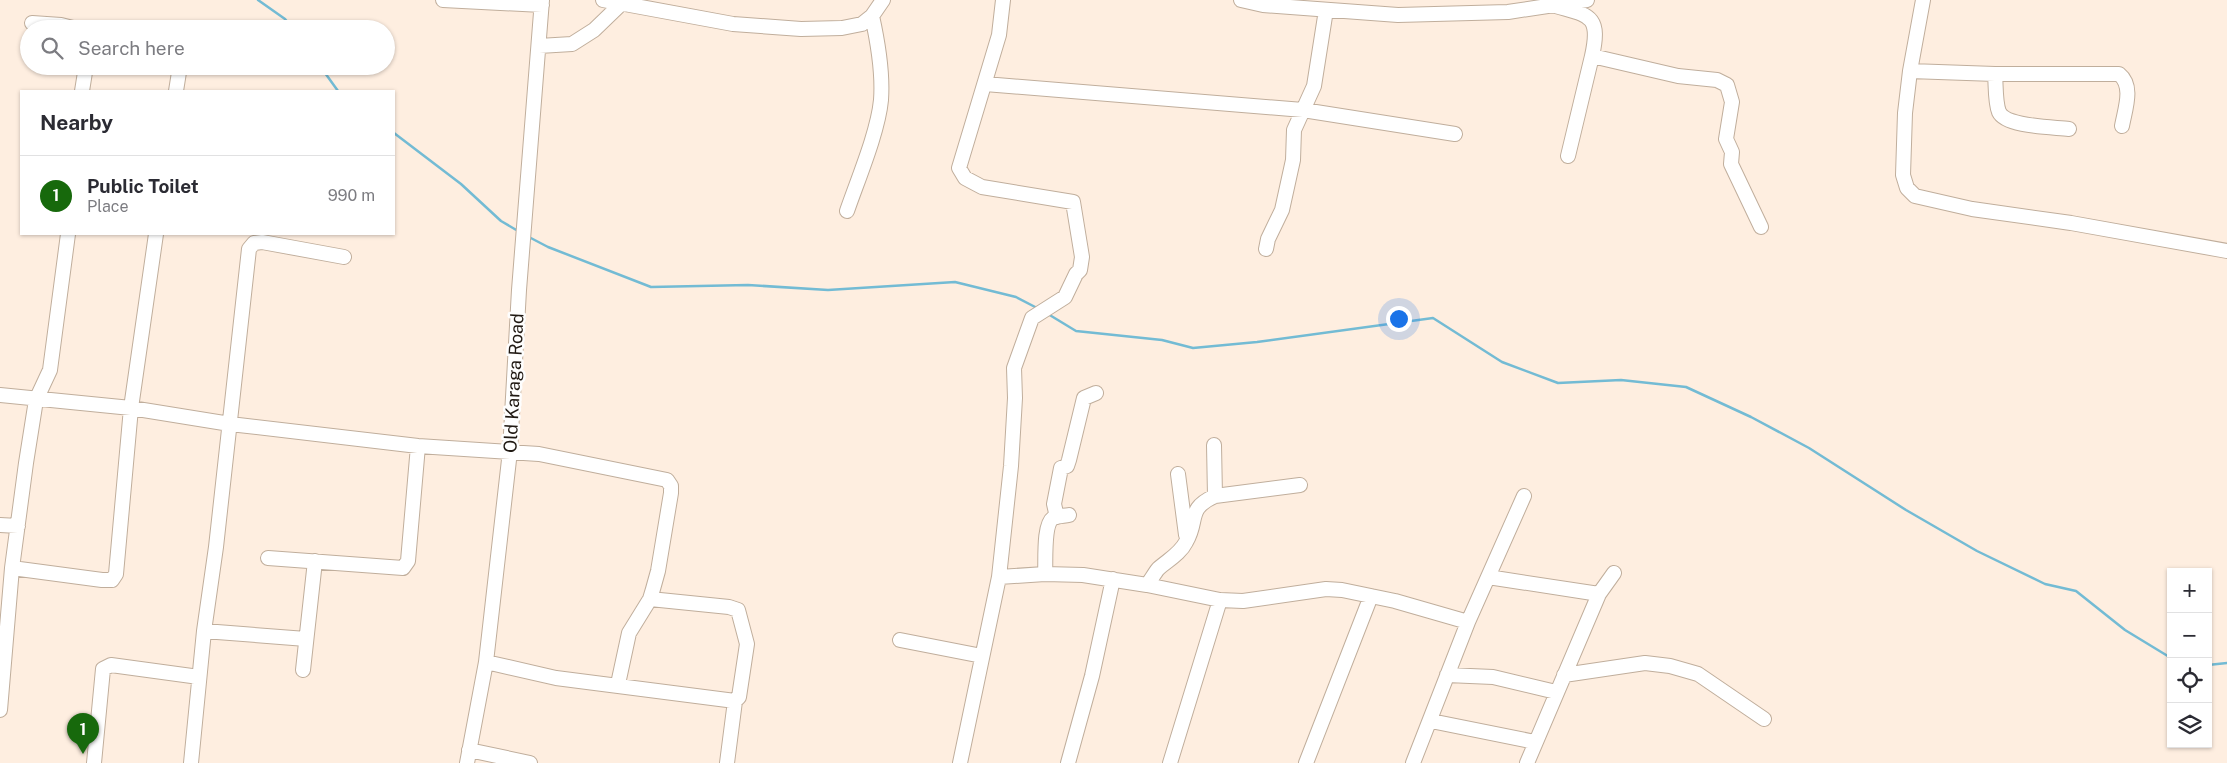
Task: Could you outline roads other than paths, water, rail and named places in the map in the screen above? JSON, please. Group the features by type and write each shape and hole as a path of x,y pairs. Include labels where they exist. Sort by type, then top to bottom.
{"street":[{"path":"443,0 542,3"},
{"path":"603,0 733,24 801,29 842,28 862,24 872,16 883,0"},
{"path":"960,763 999,577 1011,466 1015,398 1014,368 1032,318 1065,296 1080,270 1082,257 1073,202 982,187 965,178 958,168 964,144 986,84 999,35 1004,0"},
{"path":"1241,0 1326,10 1398,15 1587,0"},
{"path":"1923,0 1910,71 1905,113 1903,176 1908,188 1915,196 1972,209 2227,248"},
{"name":"Old Karaga Road","path":"468,757 486,662 510,451 519,298 542,3"},
{"path":"539,46 572,44 594,30 622,3"},
{"path":"1549,4 1587,16 1593,21 1596,34 1568,156"},
{"path":"1266,249 1268,239 1282,210 1293,160 1294,130 1314,86 1326,10"},
{"path":"847,211 881,101 878,41 872,16"},
{"path":"1592,56 1678,76 1717,80 1727,85 1732,102 1726,139 1732,152 1731,164 1761,227"},
{"path":"1910,71 1995,74 2119,74 2126,80 2128,86 2122,126"},
{"path":"1995,74 1999,111 2004,119 2017,123 2069,129"},
{"path":"82,90 85,75"},
{"path":"176,90 179,75"},
{"path":"986,84 1303,110 1454,134"},
{"path":"0,710 12,568 36,400 50,370 68,235"},
{"path":"12,568 112,580 116,574 131,408 156,235"},
{"path":"191,763 204,630 230,424 249,249 254,243 262,242 344,257"},
{"path":"1045,574 1046,533 1050,523 1063,516 1054,504 1061,468 1067,466 1069,460 1084,398 1096,393"},
{"path":"0,395 131,408 230,424 418,446 510,451 562,458 668,480 671,492 658,571 650,600 629,632 618,684"},
{"path":"1214,445 1216,496"},
{"path":"268,558 402,568 408,561 418,446"},
{"path":"1178,474 1187,541"},
{"path":"1147,585 1157,571 1180,551 1187,541 1195,511 1204,501 1216,496 1300,485"},
{"path":"1413,763 1468,622 1524,496"},
{"path":"0,525 18,526"},
{"path":"303,670 315,561"},
{"path":"1527,763 1599,594 1614,572"},
{"path":"999,577 1045,574 1113,579 1220,600 1243,601 1326,589 1370,596 1468,622"},
{"path":"1488,578 1599,594"},
{"path":"1068,763 1092,676 1113,579"},
{"path":"1306,763 1370,596"},
{"path":"650,600 728,607 738,610 747,644 739,697 735,701 727,763"},
{"path":"1170,763 1220,600"},
{"path":"204,630 306,639"},
{"path":"900,640 982,656"},
{"path":"486,662 556,678 618,684 735,701"},
{"path":"1564,676 1645,663 1670,666 1698,674 1764,719"},
{"path":"94,763 103,669 106,666 111,665 199,676"},
{"path":"1447,676 1493,677 1556,692"},
{"path":"1430,721 1535,742"},
{"path":"468,757 530,763"}],"waterway":[{"path":"258,0 286,20"},
{"path":"326,75 337,90"},
{"path":"395,134 461,184 501,221 518,231"},
{"path":"527,236 548,247 651,287 748,285 828,290 955,282 1016,297 1039,309"},
{"path":"1048,314 1076,331 1162,340 1193,348 1257,342 1433,318 1502,362 1558,383 1621,380 1686,387 1751,417 1809,448 1906,510 1977,551 2045,584 2076,591 2125,630 2167,656"},
{"path":"2212,665 2227,663"}],"place":[{"name":"Public Toilet","path":"83,754"}]}
